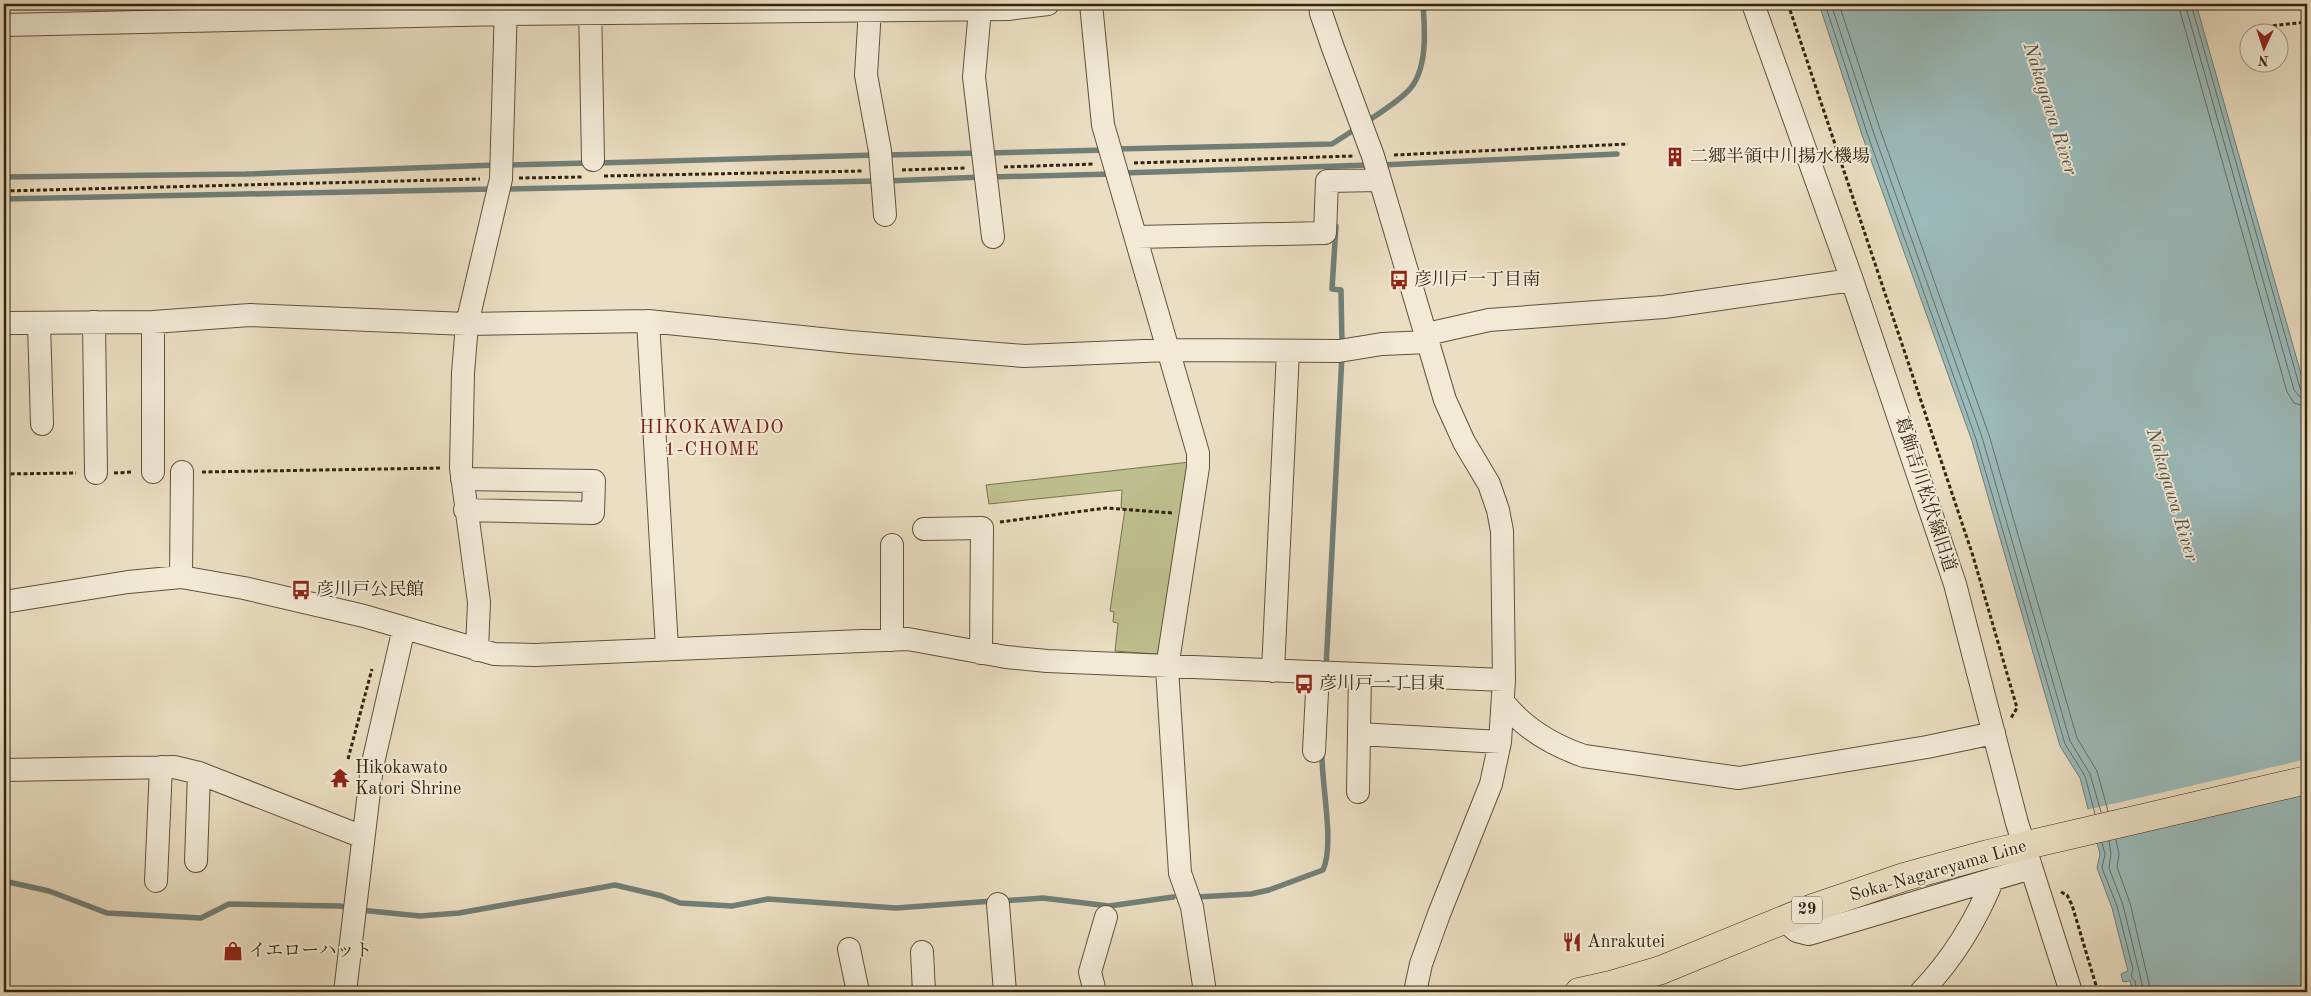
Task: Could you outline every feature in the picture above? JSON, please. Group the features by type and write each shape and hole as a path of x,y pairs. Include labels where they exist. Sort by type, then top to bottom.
{"main road":[{"name":"Soka-Nagareyama Line","path":"1579,992 1611,985 1661,970 1783,920 1904,877 2032,852 2307,780"}],"street":[{"path":"4,25 506,9 1008,9 1048,4"},
{"path":"1091,4 1103,125 1198,453 1191,514 1167,668 1180,873 1192,907 1205,992"},
{"path":"1320,4 1320,13 1332,48 1373,156 1445,400 1453,420 1489,484 1498,510 1504,551 1504,703 1500,742 1491,784 1439,914 1421,964 1415,992"},
{"name":"葛飾吉川松伏線旧道","path":"1753,4 1852,280 1955,584 2000,729 2071,992"},
{"path":"590,8 594,171"},
{"path":"477,650 479,602 461,473 463,373 467,324 501,179 506,9"},
{"path":"870,9 866,74 882,170 885,215"},
{"path":"980,9 974,77 993,237"},
{"path":"1136,237 1325,233 1327,181 1380,180"},
{"path":"4,323 153,322 250,315 467,324 648,321 850,342 1024,356 1168,350 1339,350 1428,338 1489,320 1664,307 1852,280"},
{"path":"648,321 667,648"},
{"path":"39,322 42,424"},
{"path":"94,322 96,473"},
{"path":"153,322 153,472"},
{"path":"1273,671 1288,351"},
{"path":"181,577 182,472"},
{"path":"461,473 594,481 593,513 465,510"},
{"path":"924,529 982,528 980,653"},
{"path":"892,545 892,640"},
{"path":"4,602 136,581 181,577 299,600 494,654 535,655 667,648 908,640 980,653 1047,661 1167,668 1504,680"},
{"path":"345,992 372,767 404,628"},
{"path":"1314,751 1318,672"},
{"path":"1358,792 1360,674"},
{"path":"1504,703 1530,731 1569,751 1584,756 1739,778 1927,747 2000,729"},
{"path":"1359,734 1500,742"},
{"path":"156,881 161,767"},
{"path":"4,770 174,767 199,773 363,837"},
{"path":"196,861 199,773"},
{"path":"1783,920 1796,931 1809,934 1845,925 1993,879 2032,852"},
{"path":"1921,992 1941,972 1960,946 1993,879"},
{"path":"998,904 1005,992"},
{"path":"1095,992 1090,972 1106,917"},
{"path":"849,949 858,992"},
{"path":"922,952 924,992"}],"path":[{"path":"1788,4 1973,556 2017,708 2000,729"},
{"path":"2288,24 2307,22"},
{"path":"4,191 501,179 594,171 882,170 1373,156 1628,144"},
{"path":"4,474 153,472"},
{"path":"182,472 461,473"},
{"path":"982,528 984,524 1106,508 1191,514"},
{"path":"348,759 372,668"},
{"path":"2053,890 2067,895 2072,905 2098,992"}],"green space":[{"path":"1190,462 1162,648 1156,654 1115,651 1118,623 1113,622 1114,612 1110,611 1125,509 1121,508 1122,490 989,504 986,485"}],"water":[{"name":"Nakagawa River","path":"1819,4 2196,4 2307,395 2307,992 2133,992 2130,981 2123,982 2121,974 2128,971 2112,908 2097,868 2100,854 2080,778 2060,746 1972,441 1862,135"}],"pier":[{"path":"2307,759 2307,766 2088,816 2086,810"}],"waterway":[{"path":"1366,122 1388,108 1408,91 1419,73 1424,50 1423,4"},
{"path":"1115,149 1332,144 1357,128"},
{"path":"988,153 1106,150"},
{"path":"886,155 979,153"},
{"path":"1381,165 1617,154"},
{"path":"598,163 876,155"},
{"path":"506,165 589,163"},
{"path":"4,177 246,174 496,165"},
{"path":"1122,173 1370,165"},
{"path":"992,177 1112,174"},
{"path":"887,181 982,177"},
{"path":"504,189 877,181"},
{"path":"4,199 493,189"},
{"path":"1336,226 1332,289 1341,290 1342,346"},
{"path":"1326,668 1342,355"},
{"path":"1197,897 1251,894 1269,890 1323,870 1328,845 1328,829 1322,752"},
{"path":"4,881 49,891 107,913 201,918 229,904 340,906 350,908"},
{"path":"360,910 420,916 459,913 615,885 662,896 680,903 732,906 768,899 896,908 993,901"},
{"path":"1002,901 1043,898 1109,906 1173,897"}],"place":[{"name":"二郷半領中川揚水機場","path":"1675,157"},
{"name":"彦川戸一丁目南","path":"1399,280"},
{"name":"彦川戸公民館","path":"301,590"},
{"name":"彦川戸一丁目東","path":"1304,684"},
{"name":"Hikokawato Katori Shrine","path":"340,778"},
{"name":"Anrakutei","path":"1572,942"},
{"name":"イエローハット","path":"233,951"}],"district":[{"name":"HIKOKAWADO 1-CHOME","path":"712,439"}]}
